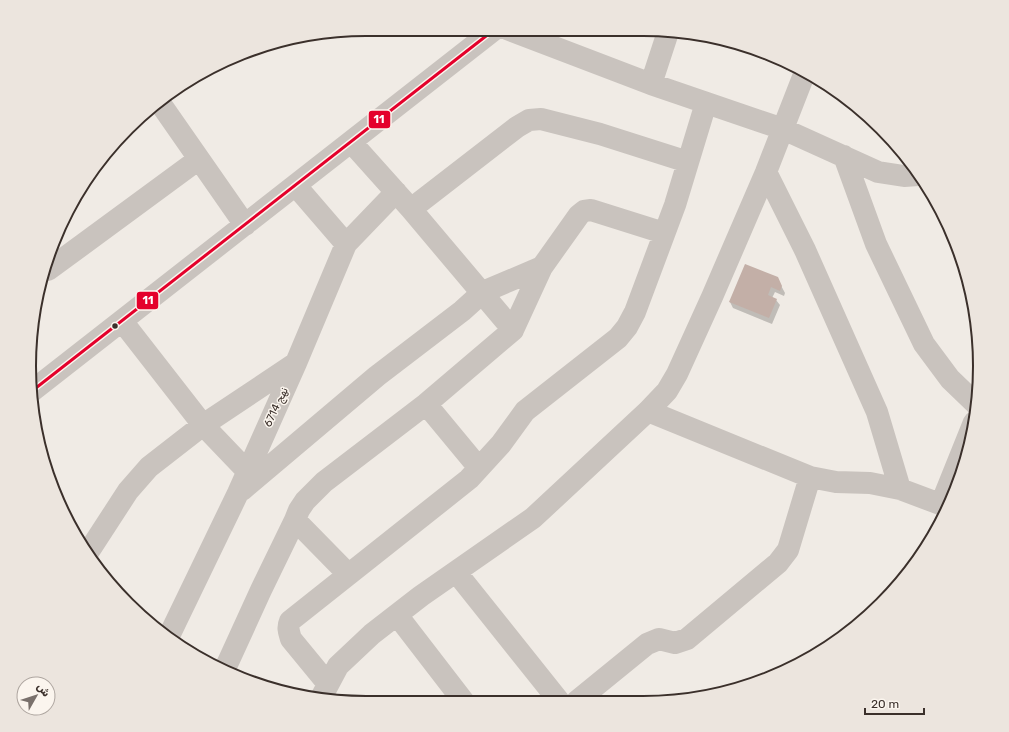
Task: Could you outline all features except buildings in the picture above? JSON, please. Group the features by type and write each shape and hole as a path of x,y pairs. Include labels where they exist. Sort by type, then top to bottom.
{"street":[{"path":"37,387 486,36"},
{"path":"525,36 651,84 783,129 878,172 904,176 912,175"},
{"path":"651,84 666,37"},
{"path":"325,692 338,666 372,634 533,518 648,411 667,391 677,374 712,297 766,172 803,77"},
{"path":"325,692 291,639 288,626 290,621 469,478 501,444 525,411 618,338 627,327 635,312 675,205 706,103"},
{"path":"162,106 245,224"},
{"path":"412,209 516,127 529,120 541,119 600,134 688,162"},
{"path":"351,142 412,209 514,330"},
{"path":"844,156 876,244 924,344 950,379 971,400"},
{"path":"52,267 199,159"},
{"path":"766,172 805,250 877,412 900,489"},
{"path":"296,186 346,244 396,192"},
{"path":"227,665 299,510 305,501 324,482 426,404 514,330 542,267 579,215 584,211 591,210 664,233"},
{"name":"نهج 6714","path":"171,632 248,471 296,363 346,244"},
{"path":"238,493 377,376 462,311 483,292 542,267"},
{"path":"122,320 203,425 248,471"},
{"path":"91,548 128,491 145,472 169,450 203,425 296,363"},
{"path":"426,404 479,468"},
{"path":"648,411 810,477 836,482 870,483 900,489 943,504"},
{"path":"583,696 647,644 659,639 675,643 687,639 778,563 788,550 810,477"},
{"path":"295,520 348,574"},
{"path":"456,572 555,696"},
{"path":"397,615 459,696"}],"transit line":[{"name":"11","path":"37,387 486,36"}]}
